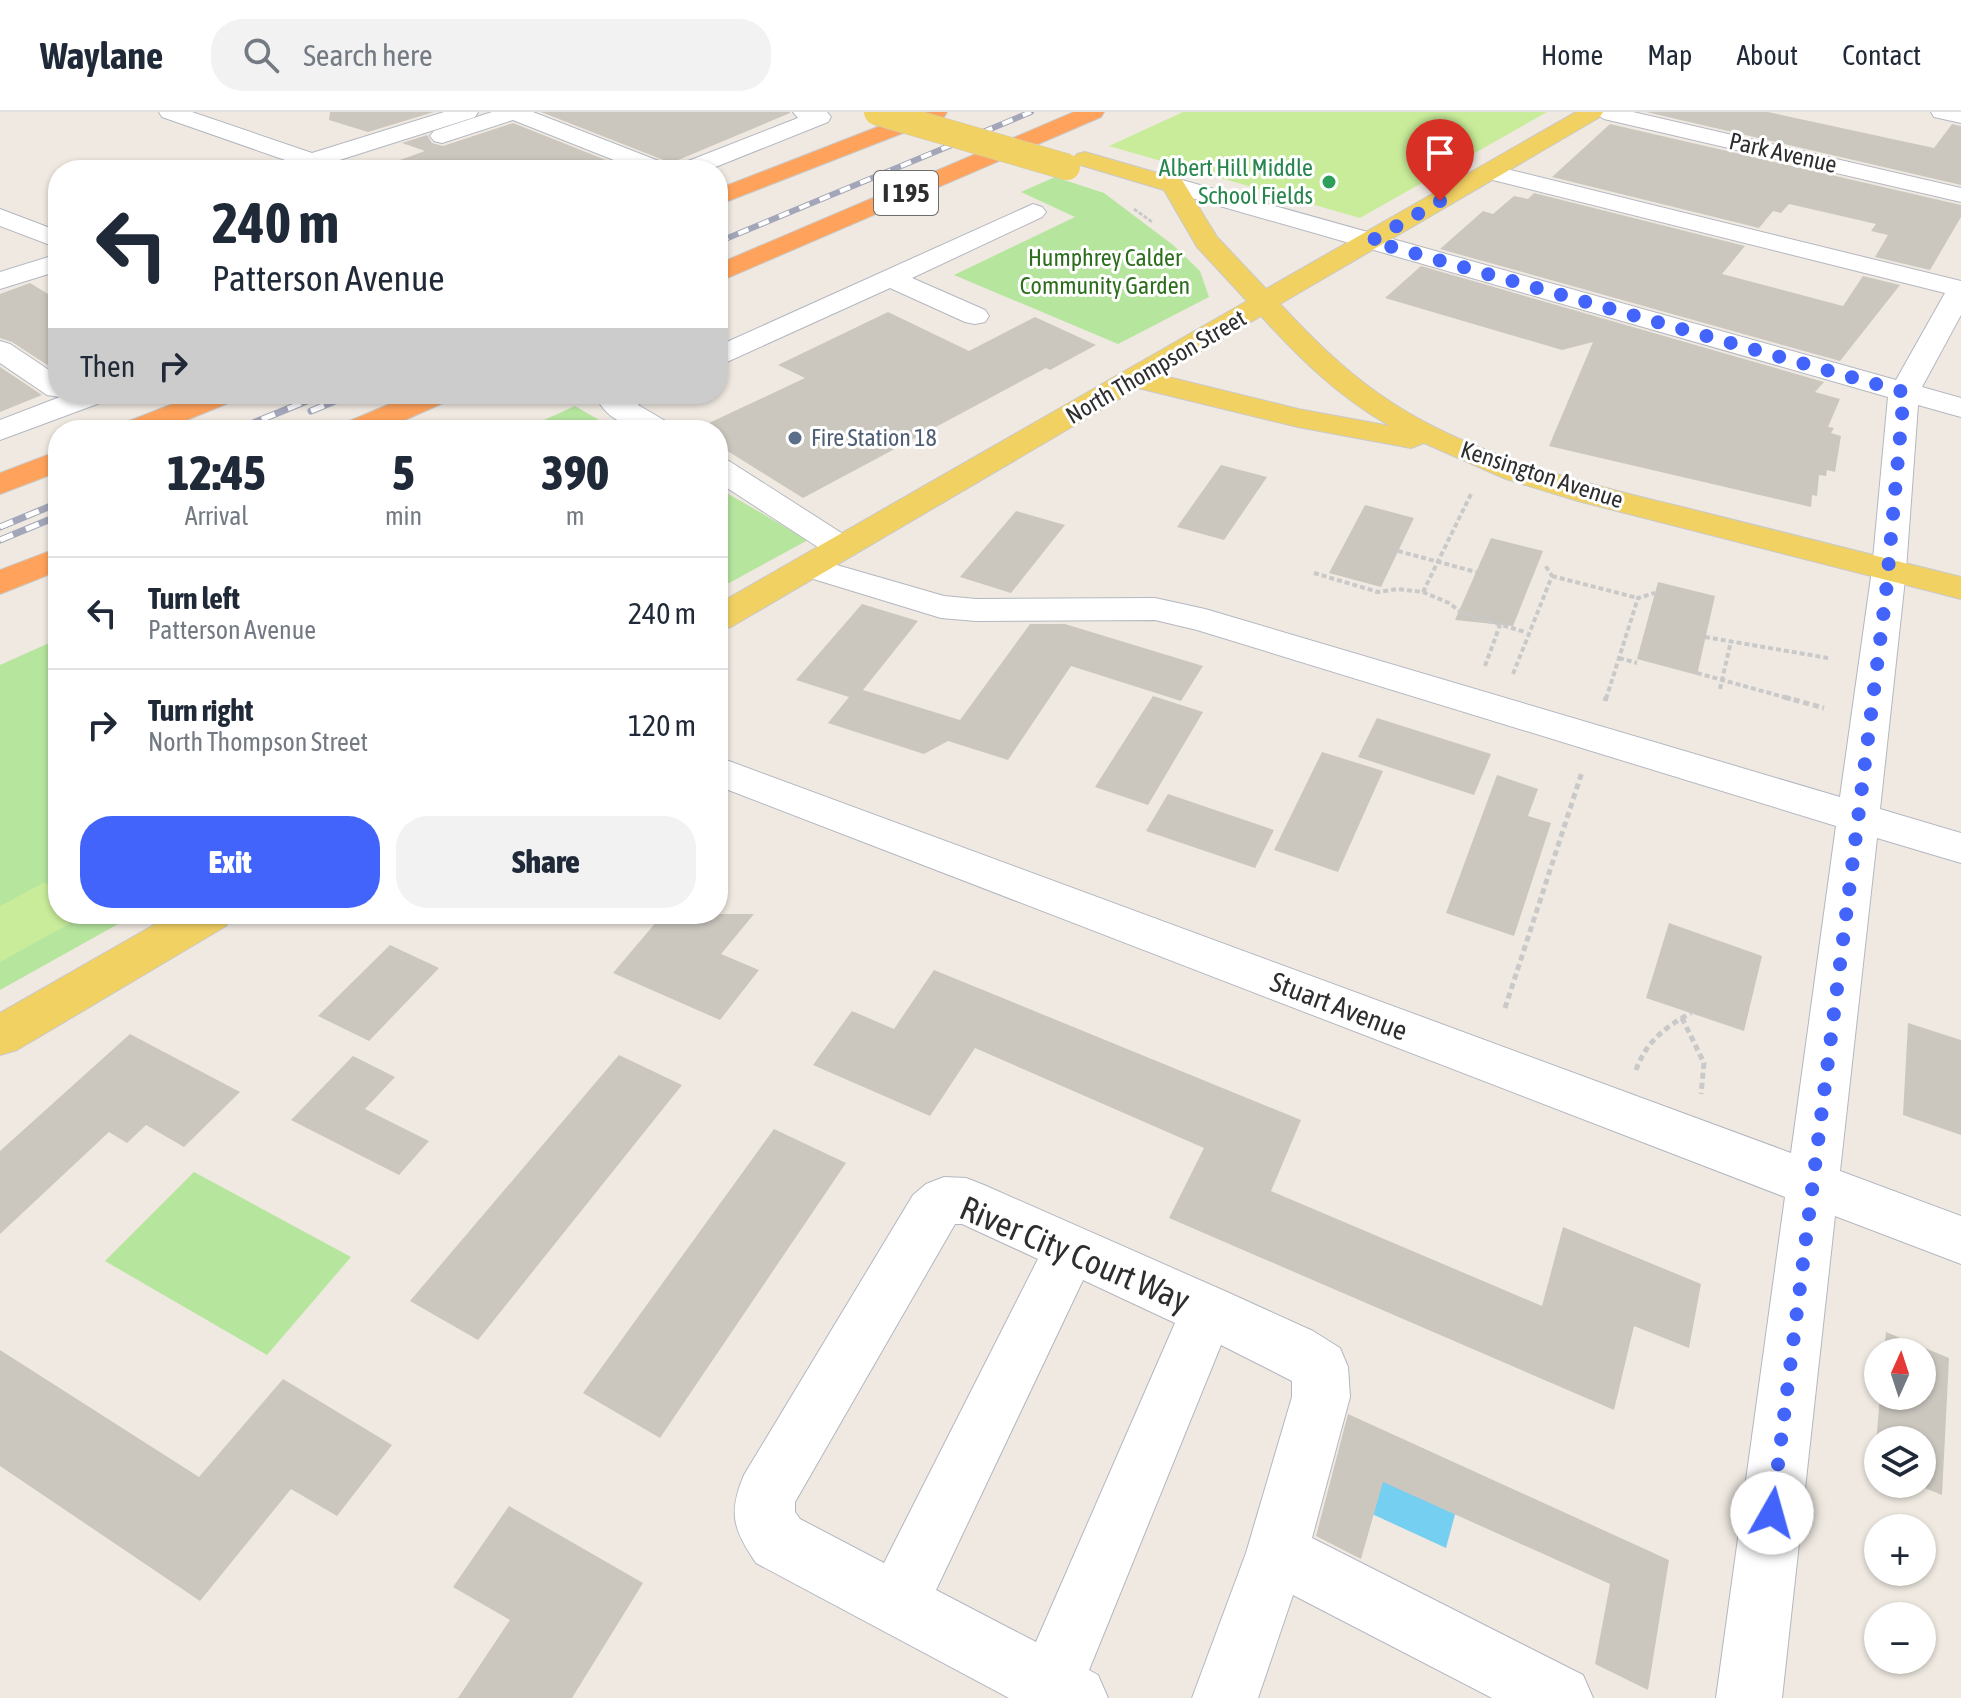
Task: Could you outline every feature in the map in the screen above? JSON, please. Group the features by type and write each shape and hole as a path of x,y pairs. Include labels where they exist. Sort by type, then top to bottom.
{"highway":[{"name":"I 195","path":"728,194 936,112"},
{"name":"I 195","path":"728,270 1093,112"},
{"path":"160,420 200,404"},
{"path":"379,420 416,404"},
{"path":"0,484 48,465"},
{"path":"0,583 48,562"}],"main road":[{"path":"877,112 1173,185"},
{"path":"924,112 1076,163 1198,226"},
{"name":"North Thompson Street","path":"728,613 1592,112"},
{"name":"Kensington Avenue","path":"1173,185 1206,241 1317,360 1351,388 1411,425 1517,472 1590,494 1961,588"},
{"path":"1135,378 1298,418 1457,448"},
{"path":"0,1036 193,924"}],"street":[{"path":"170,112 308,160"},
{"path":"314,160 467,112"},
{"path":"369,160 514,112 635,160"},
{"name":"Park Avenue","path":"1604,112 1961,195"},
{"path":"1942,112 1961,116"},
{"path":"710,160 818,114"},
{"path":"1490,172 1961,290 1904,392 1889,570 1749,1698"},
{"path":"1173,185 1961,408"},
{"path":"728,352 1033,212"},
{"path":"0,217 48,238"},
{"path":"0,263 48,246"},
{"path":"0,281 48,265"},
{"path":"890,278 975,316"},
{"path":"0,350 48,379"},
{"path":"0,431 56,404"},
{"path":"615,404 641,420"},
{"path":"728,474 842,548"},
{"path":"809,567 941,607 976,610 1155,609 1205,620 1961,848"},
{"name":"Stuart Avenue","path":"728,775 1961,1240"},
{"name":"River City Court Way","path":"1063,1692 778,1541 764,1521 765,1496 931,1212 944,1200 966,1201 1208,1310 1293,1350 1320,1367 1321,1397 1277,1553"},
{"path":"897,1604 1071,1248"},
{"path":"1063,1692 1208,1310"},
{"path":"1225,1698 1277,1553 1560,1698"}],"path":[{"path":"1423,592 1472,492"},
{"path":"1398,551 1476,572"},
{"path":"1545,565 1552,576 1638,598 1655,593"},
{"path":"1314,573 1378,592 1397,589 1423,592 1449,603 1462,613 1525,632"},
{"path":"1513,674 1552,576"},
{"path":"1605,701 1638,598"},
{"path":"1485,666 1500,625"},
{"path":"1705,637 1828,658"},
{"path":"1720,689 1731,641"},
{"path":"1619,658 1637,663"},
{"path":"1697,673 1824,708"},
{"path":"1505,1008 1584,765"},
{"path":"1636,1071 1640,1056 1657,1033 1691,1013"},
{"path":"1682,1017 1704,1063 1700,1095"}],"green space":[{"name":"Albert Hill Middle School Fields","path":"1183,112 1547,112 1360,218 1109,146"},
{"name":"Humphrey Calder Community Garden","path":"1055,177 1104,193 1173,245 1200,271 1209,297 1118,344 954,275 1075,217 1021,192"},
{"path":"575,406 599,420 544,420"},
{"path":"728,494 808,540 728,584"},
{"path":"48,643 48,924 118,924 0,990 0,665"},
{"path":"45,882 48,885 48,924 69,924 0,962 0,906"},
{"path":"194,1172 351,1257 267,1355 105,1261"}],"water":[{"path":"1370,1469 1457,1507 1446,1548 1359,1508"}],"building":[{"path":"330,112 434,112 368,132 329,120"},
{"path":"541,112 790,112 678,160 663,160"},
{"path":"1646,112 1768,112 1934,148 1952,124 1961,126 1961,185"},
{"path":"513,123 606,160 400,160 425,151 402,143 427,135 432,143 443,146"},
{"path":"1610,124 1961,205 1961,217 1930,270 1875,257 1888,235 1871,231 1876,224 1789,204 1781,213 1773,211 1759,228 1552,177"},
{"path":"1534,193 1745,246 1722,274 1843,306 1863,276 1900,285 1840,361 1440,249 1483,211 1493,214 1514,196 1528,199"},
{"path":"1421,266 1824,382 1815,392 1840,399 1828,427 1834,428 1831,433 1841,436 1835,472 1827,470 1826,476 1819,475 1817,496 1812,495 1811,507 1549,446 1593,342 1562,350 1385,298"},
{"path":"30,283 48,294 48,365 12,342 0,338 0,294"},
{"path":"888,312 969,351 1035,317 1096,345 1050,370 1046,368 803,498 728,451 728,420 715,420 805,378 778,365"},
{"path":"0,367 42,395 0,412"},
{"path":"1221,465 1267,477 1224,540 1177,527"},
{"path":"1365,505 1414,518 1381,587 1329,573"},
{"path":"1016,511 1065,525 1011,593 960,577"},
{"path":"1491,538 1543,551 1513,626 1455,620"},
{"path":"1658,582 1715,596 1697,675 1637,659"},
{"path":"862,604 918,621 863,690 960,720 1030,624 1065,624 1203,666 1181,701 1071,666 1008,760 948,741 924,754 828,723 849,697 796,680"},
{"path":"1153,696 1203,712 1148,805 1095,787"},
{"path":"1377,718 1491,754 1474,795 1358,757"},
{"path":"1322,752 1383,771 1338,872 1274,850"},
{"path":"1497,775 1538,789 1528,816 1551,823 1514,936 1446,913"},
{"path":"1168,794 1274,830 1255,868 1146,831"},
{"path":"728,914 754,914 721,954 759,970 720,1020 613,973 655,924 728,924"},
{"path":"1669,923 1762,956 1744,1031 1646,998"},
{"path":"390,945 439,968 369,1041 318,1016"},
{"path":"934,970 1301,1120 1271,1191 1542,1306 1563,1227 1701,1284 1689,1348 1634,1326 1614,1410 1169,1218 1204,1148 975,1048 930,1116 813,1065 852,1011 894,1029"},
{"path":"1908,1023 1961,1040 1961,1135 1903,1115"},
{"path":"130,1034 240,1092 184,1147 146,1125 127,1143 109,1132 0,1234 0,1151"},
{"path":"619,1055 682,1085 478,1340 410,1301"},
{"path":"353,1056 395,1077 365,1109 429,1141 399,1175 291,1120"},
{"path":"774,1129 846,1163 660,1438 583,1393"},
{"path":"1886,1332 1901,1338 1885,1338"},
{"path":"0,1350 199,1477 283,1379 392,1445 337,1516 291,1489 200,1601 0,1466"},
{"path":"1936,1353 1949,1358 1942,1495 1936,1493 1936,1426 1877,1426 1879,1410 1936,1410"},
{"path":"1348,1414 1669,1560 1648,1690 1595,1664 1610,1584 1383,1482 1361,1559 1316,1536"},
{"path":"509,1506 643,1583 572,1698 458,1698 510,1620 453,1587"}],"railway":[{"path":"728,238 1031,112"},
{"path":"260,420 300,404"},
{"path":"311,411 328,404"},
{"path":"0,527 48,507"},
{"path":"0,540 48,520"}],"place":[{"name":"Albert Hill Middle School Fields","path":"1329,182"},
{"name":"Fire Station 18","path":"795,438"}],"route":[{"path":"1440,201 1371,241 1904,392 1886,593 1772,1513"}]}
